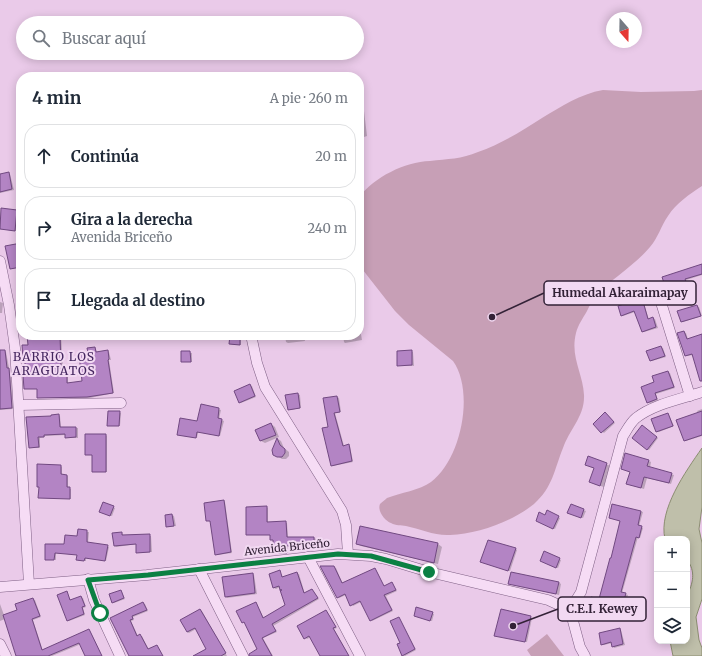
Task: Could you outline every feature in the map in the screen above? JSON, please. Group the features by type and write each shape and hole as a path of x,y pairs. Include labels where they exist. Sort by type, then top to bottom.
{"street":[{"path":"0,261 12,327 19,405 29,584"},
{"path":"660,296 690,396"},
{"path":"253,340 257,363 265,387 342,511 346,524 348,554"},
{"path":"585,656 580,647 570,610 581,592 623,436 635,419 657,407 702,392"},
{"path":"19,405 121,403"},
{"name":"Avenida Briceño","path":"0,587 148,575 348,554 386,559 429,572 548,600 570,610"},
{"path":"308,557 360,656"},
{"path":"199,569 243,656"},
{"path":"88,580 94,600 120,656"},
{"path":"0,644 6,656"}],"shaded area":[{"path":"603,90 641,92 702,90 702,186 671,211 653,243 643,255 597,294 579,324 576,333 575,350 583,387 584,403 566,441 549,485 540,498 526,510 506,521 495,526 472,532 444,535 406,526 395,525 384,518 379,507 380,504 387,498 426,485 441,472 450,458 462,425 464,407 463,390 460,374 453,361 409,325 395,311 364,271 364,192 382,177 410,164 460,157 487,149 511,137 571,101"},
{"path":"702,448 702,507 699,529 702,543 702,599 696,617 699,640 702,648 702,656 673,656 671,644 690,644 690,588 693,573 690,564 690,536 665,536 664,528 669,504 688,468"},
{"path":"547,634 564,656 531,656 527,650"}],"building":[{"path":"9,172 12,189 0,192 0,174"},
{"path":"1,208 16,210 15,231 0,229"},
{"path":"16,244 16,268 10,269 5,246"},
{"path":"702,264 702,274 685,279 689,289 677,293 674,283 665,286 662,277"},
{"path":"642,298 648,319 653,317 656,327 642,332 634,311 621,316 618,306"},
{"path":"697,305 701,316 681,322 677,311"},
{"path":"684,331 687,339 702,334 702,381 700,381 692,354 685,356 677,333"},
{"path":"28,340 60,340 61,368 67,368 67,383 82,381 79,355 88,353 87,348 95,347 96,352 108,350 113,393 87,397 37,398 37,389 24,389 23,375 25,375 25,359 23,359 22,345 28,345"},
{"path":"229,340 240,340 240,345 229,344"},
{"path":"661,346 665,356 650,361 646,351"},
{"path":"0,350 5,350 7,368 9,368 12,408 0,409"},
{"path":"412,350 412,365 397,366 397,351"},
{"path":"181,351 190,351 191,362 181,362"},
{"path":"668,371 674,387 655,393 657,399 647,403 641,387 654,382 652,376"},
{"path":"250,384 255,396 239,403 234,391"},
{"path":"298,393 300,408 288,410 285,395"},
{"path":"337,396 340,412 334,413 343,446 349,444 352,461 331,466 322,428 328,427 323,398"},
{"path":"201,404 219,408 218,418 222,419 219,436 197,432 196,438 177,435 180,418 197,421"},
{"path":"108,411 120,411 119,426 107,426"},
{"path":"702,411 702,435 684,441 676,420"},
{"path":"605,412 614,422 601,433 593,424"},
{"path":"668,413 673,426 656,432 651,419"},
{"path":"59,414 60,427 76,427 76,437 65,438 65,434 44,435 44,437 38,437 39,447 29,448 26,417 51,416"},
{"path":"271,423 276,435 260,441 255,430"},
{"path":"642,425 657,437 647,450 632,438"},
{"path":"85,434 106,434 106,472 92,472 92,455 85,455"},
{"path":"277,438 280,445 285,449 285,453 282,457 273,455 272,450"},
{"path":"625,453 649,460 647,466 672,473 669,483 644,477 641,488 626,484 630,472 621,469"},
{"path":"588,456 607,463 600,486 589,482 594,468 585,465"},
{"path":"37,464 61,465 61,474 67,475 67,487 70,487 70,499 38,498 39,487 37,487"},
{"path":"224,500 231,552 215,555 210,521 206,521 204,503"},
{"path":"103,502 114,506 110,516 99,512"},
{"path":"571,504 584,509 581,518 567,513"},
{"path":"612,504 641,511 638,525 642,526 639,538 636,537 621,592 626,593 620,614 589,605 591,597 599,599 620,521 609,518"},
{"path":"267,506 267,522 286,521 287,537 314,537 314,545 286,546 287,553 274,553 273,540 270,540 270,535 246,535 246,507"},
{"path":"547,510 559,516 553,529 536,521 539,512 545,515"},
{"path":"172,514 174,526 166,527 165,515"},
{"path":"360,526 438,543 434,563 356,544"},
{"path":"78,529 87,530 87,542 108,545 105,561 85,558 84,561 76,560 77,555 55,553 54,560 45,560 45,544 64,544 65,535 77,536"},
{"path":"122,532 122,535 150,534 150,552 136,553 136,544 114,546 112,533"},
{"path":"488,540 516,548 508,571 480,562"},
{"path":"544,551 560,558 556,568 540,561"},
{"path":"320,566 334,566 342,583 375,568 384,586 392,582 396,590 384,595 392,610 370,621 360,601 350,606 345,594 337,598"},
{"path":"280,570 282,577 297,572 304,593 312,589 318,598 272,624 276,631 262,638 272,656 249,656 249,654 257,649 244,622 242,623 236,611 256,602 263,618 285,605 279,586 273,588 269,574"},
{"path":"511,572 559,582 556,594 508,584"},
{"path":"253,573 255,593 225,597 222,577"},
{"path":"121,590 124,598 112,603 109,594"},
{"path":"67,591 70,600 81,596 85,606 82,607 84,614 67,621 57,595"},
{"path":"33,598 40,616 32,619 42,650 89,629 102,656 85,656 79,643 48,656 16,656 3,615 17,610 15,604"},
{"path":"143,602 147,610 132,616 133,619 130,620 137,636 140,634 148,649 157,645 163,656 129,656 110,618"},
{"path":"416,607 433,612 430,621 414,616"},
{"path":"200,609 226,653 221,656 193,656 206,649 195,628 187,632 180,620"},
{"path":"501,609 531,616 525,642 494,636"},
{"path":"326,610 336,627 333,628 349,656 320,656 309,636 304,639 297,626"},
{"path":"399,617 415,649 402,656 397,644 400,643 390,621"},
{"path":"620,628 623,644 612,647 611,642 601,645 599,633"}],"place":[{"name":"Humedal Akaraimapay","path":"492,317"},
{"name":"C.E.I. Kewey","path":"513,626"}],"district":[{"name":"BARRIO LOS ARAGUATOS","path":"54,364"}],"route":[{"path":"100,613 88,580 148,575 338,554 371,556 429,572"}]}
